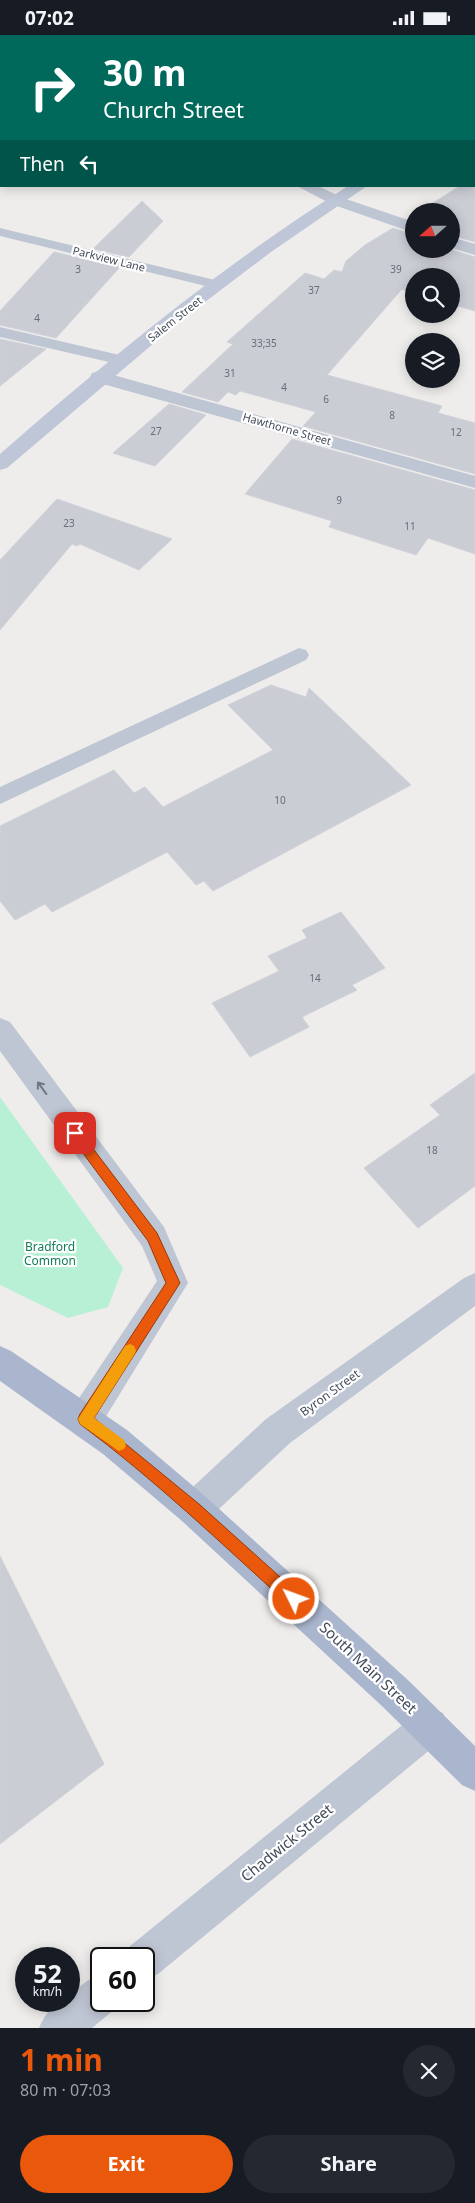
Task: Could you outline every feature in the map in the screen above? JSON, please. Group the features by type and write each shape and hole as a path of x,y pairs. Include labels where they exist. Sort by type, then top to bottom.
{"main road":[{"name":"Salem Street","path":"0,464 99,377 218,285 303,222 358,187"},
{"name":"South Main Street","path":"0,1362 115,1441 194,1509 430,1726 475,1772"}],"street":[{"path":"308,187 337,201 405,225"},
{"path":"460,245 475,250"},
{"name":"Hawthorne Street","path":"99,377 475,482"},
{"path":"0,1030 153,1237 173,1283 85,1419"},
{"name":"Byron Street","path":"194,1509 278,1431 475,1288"},
{"name":"Chadwick Street","path":"155,1951 430,1726"},
{"path":"60,2028 90,2004"}],"lane":[{"name":"Parkview Lane","path":"0,232 218,285"},
{"path":"0,332 122,360"},
{"path":"0,796 300,655"}],"green space":[{"name":"Bradford Common","path":"0,1097 123,1268 108,1307 68,1318 0,1285"}],"building":[{"path":"458,187 475,187 475,242 460,238 460,203 433,203"},
{"path":"142,201 163,221 129,257 93,249"},
{"path":"393,228 405,232 405,258 460,258 460,252 475,257 475,311 460,307 460,268 405,268 405,290 402,289 327,375 442,406 438,413 475,423 475,474 303,426 316,412 240,391 236,395 228,392 218,402 182,392 233,344 227,342 305,273 324,279 334,270 342,272 346,261 365,245"},
{"path":"54,252 120,267 56,338 0,325 0,311"},
{"path":"0,339 46,349 0,386"},
{"path":"169,404 206,415 155,466 113,453"},
{"path":"292,439 475,490 475,554 428,538 416,555 329,527 332,521 245,494"},
{"path":"57,499 172,539 139,570 80,544 77,546 72,544 0,630 0,560"},
{"path":"271,685 306,697 309,688 411,785 213,891 204,881 196,885 167,852 52,912 45,904 15,920 0,901 0,826 114,770 134,793 145,787 163,807 273,750 228,705"},
{"path":"341,912 385,968 352,985 357,990 302,1017 309,1027 250,1057 212,1003 279,971 268,956 307,938 302,930"},
{"path":"475,1073 475,1186 418,1228 364,1168 440,1115 430,1105"},
{"path":"0,1556 104,1764 0,1844"}],"slow traffic":[{"path":"119,1445 85,1419 130,1351"}],"route":[{"path":"75,1133 153,1237 173,1283 85,1419 115,1441 194,1509 294,1599"}]}
